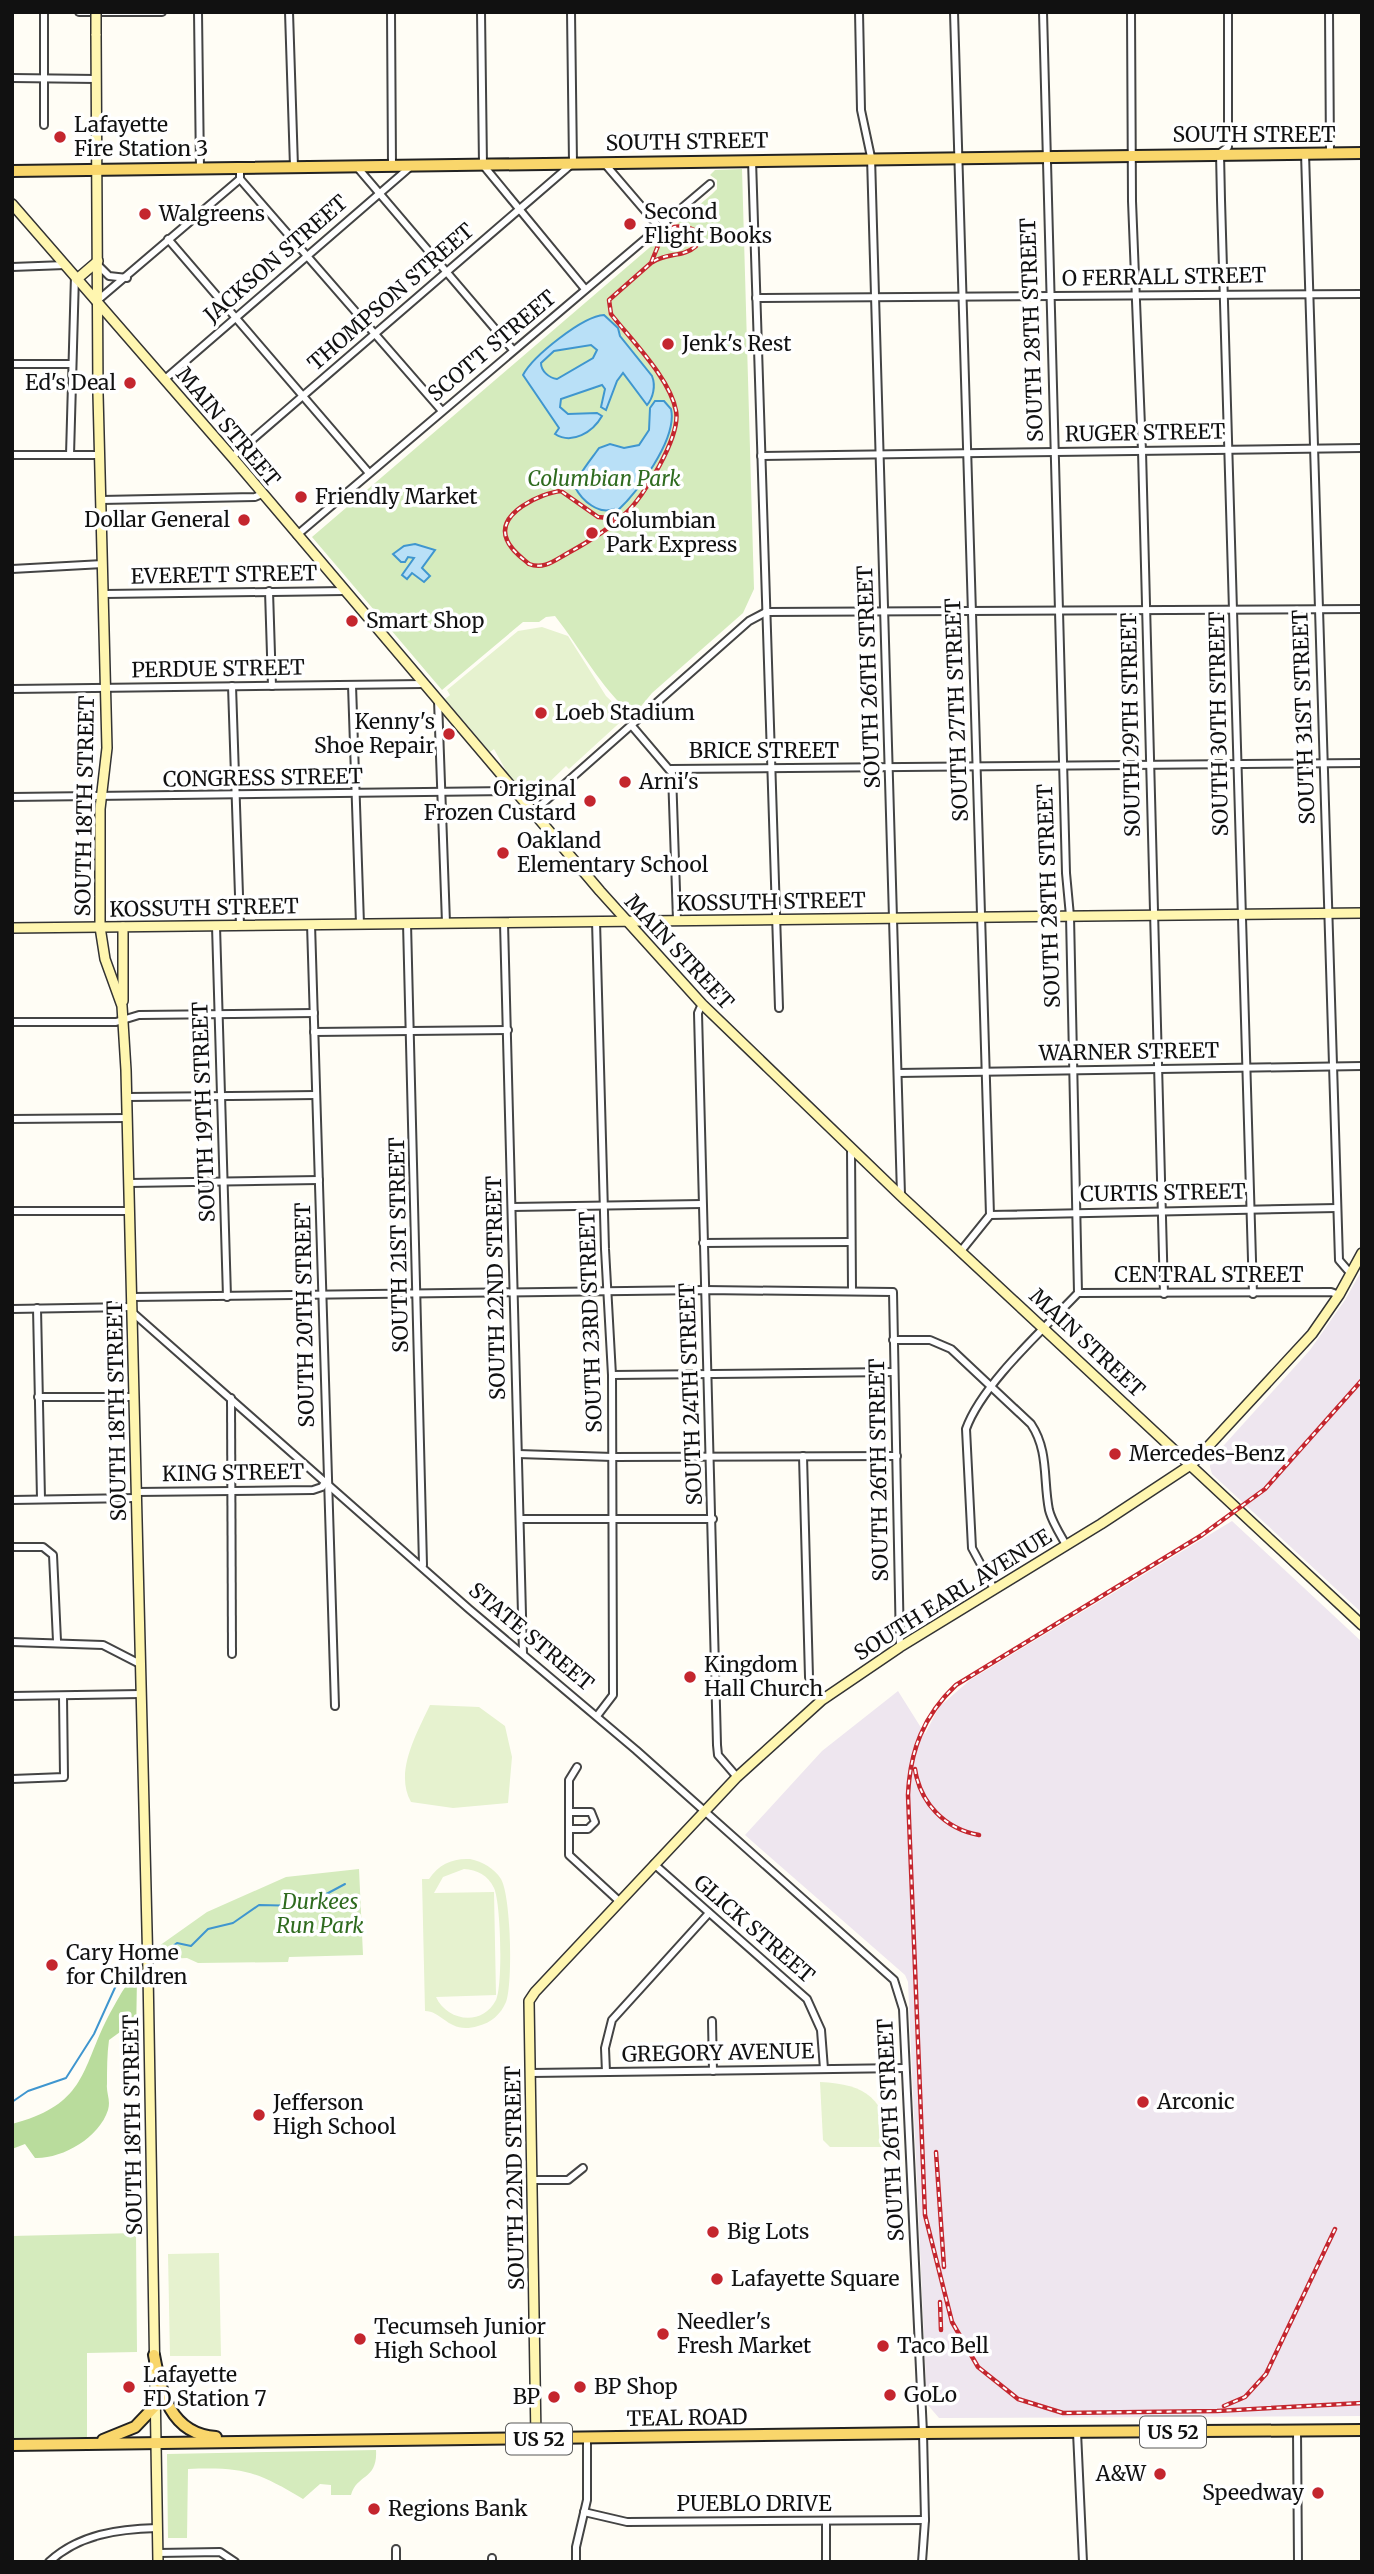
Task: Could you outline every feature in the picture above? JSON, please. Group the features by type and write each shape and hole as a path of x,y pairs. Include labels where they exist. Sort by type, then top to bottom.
{"main road":[{"name":"SOUTH 18TH STREET","path":"96,12 98,338 107,748 102,797 100,927 105,959 122,1006 127,1097 158,2558"},
{"name":"SOUTH STREET","path":"12,171 200,169 240,174 294,167 605,164 958,156 1362,153"},
{"name":"MAIN STREET","path":"12,204 98,300 514,791 702,1004 851,1149 1362,1625"},
{"path":"76,277 99,262"},
{"path":"98,338 105,329 119,328"},
{"name":"KOSSUTH STREET","path":"12,928 1362,913"},
{"path":"122,1006 125,985 123,927"},
{"name":"SOUTH EARL AVENUE","path":"529,2001 737,1777 822,1700 900,1647 1192,1464 1293,1357 1339,1295 1362,1253"},
{"name":"SOUTH 22ND STREET","path":"529,2001 536,2439"},
{"path":"154,2355 165,2404 186,2427 201,2435 257,2442"},
{"path":"64,2444 117,2437 143,2421 155,2406"},
{"name":"TEAL ROAD","path":"12,2445 1362,2430"}],"street":[{"path":"44,12 44,125"},
{"path":"79,12 162,12"},
{"path":"198,12 200,169"},
{"path":"289,12 294,167"},
{"path":"391,12 392,166"},
{"path":"481,12 483,165 585,289"},
{"path":"571,12 573,163"},
{"name":"SOUTH 26TH STREET","path":"859,12 861,110 871,158 901,1196"},
{"name":"SOUTH 27TH STREET","path":"954,12 990,1215"},
{"name":"SOUTH 28TH STREET","path":"1043,12 1044,155 1062,766 1067,911 1070,916 1071,1071 1078,1293"},
{"name":"SOUTH 29TH STREET","path":"1131,12 1132,155 1164,1294"},
{"name":"SOUTH 30TH STREET","path":"1227,12 1228,147 1220,153 1253,1294"},
{"path":"1329,12 1330,153"},
{"path":"12,78 97,79"},
{"name":"SOUTH 31ST STREET","path":"1305,153 1339,1260 1351,1274"},
{"path":"752,160 779,1008"},
{"name":"THOMPSON STREET","path":"232,457 573,163"},
{"path":"605,164 659,227"},
{"name":"JACKSON STREET","path":"165,379 411,166"},
{"path":"357,167 513,350"},
{"path":"98,300 127,278 240,174 442,411"},
{"name":"SCOTT STREET","path":"297,535 710,184"},
{"path":"168,239 369,473"},
{"path":"99,262 109,276 127,278"},
{"path":"12,267 65,265"},
{"path":"70,455 76,277"},
{"name":"O FERRALL STREET","path":"756,298 1362,294"},
{"path":"12,364 71,364"},
{"name":"RUGER STREET","path":"761,456 1362,447"},
{"path":"12,456 100,455"},
{"path":"101,500 255,497 262,494"},
{"path":"12,569 103,564"},
{"path":"269,591 272,686"},
{"name":"EVERETT STREET","path":"104,594 345,591"},
{"path":"533,812 766,608 886,611 1362,609"},
{"name":"PERDUE STREET","path":"12,690 424,684"},
{"path":"352,685 360,924"},
{"path":"232,686 240,925"},
{"path":"438,701 446,923"},
{"path":"632,726 671,769 677,920"},
{"name":"BRICE STREET","path":"671,769 1362,763"},
{"name":"CONGRESS STREET","path":"12,797 441,794 514,791"},
{"name":"SOUTH 23RD STREET","path":"596,921 613,1457 613,1695 597,1716"},
{"name":"SOUTH 22ND STREET","path":"504,922 523,1653"},
{"name":"SOUTH 21ST STREET","path":"407,923 412,1032 423,1566"},
{"name":"SOUTH 20TH STREET","path":"311,924 335,1706"},
{"name":"SOUTH 19TH STREET","path":"216,926 227,1297"},
{"name":"SOUTH 24TH STREET","path":"702,1004 698,1013 704,1290 712,1457 717,1745 719,1755 737,1777"},
{"path":"12,1023 124,1019 131,1015 314,1013"},
{"path":"314,1032 508,1030"},
{"name":"WARNER STREET","path":"898,1073 1362,1066"},
{"path":"127,1097 316,1095"},
{"path":"12,1119 127,1118"},
{"path":"12,1309 132,1305 227,1297 852,1290 851,1149"},
{"path":"129,1183 319,1180"},
{"path":"512,1207 702,1204"},
{"name":"CURTIS STREET","path":"990,1215 1337,1208"},
{"path":"12,1211 129,1211"},
{"path":"961,1251 990,1215"},
{"path":"703,1243 851,1242"},
{"name":"SOUTH 26TH STREET","path":"852,1290 893,1292 900,1647"},
{"name":"CENTRAL STREET","path":"1078,1293 1331,1292 1339,1295"},
{"path":"994,1589 972,1548 967,1429 972,1413 992,1386 1078,1293"},
{"name":"STATE STREET","path":"132,1305 231,1398 597,1716 888,1974 899,1995"},
{"path":"37,1308 41,1499"},
{"path":"893,1340 930,1340 941,1343 992,1386 1037,1433 1045,1462 1050,1516 1066,1545"},
{"path":"612,1375 894,1372"},
{"path":"38,1397 134,1397"},
{"path":"231,1398 232,1654"},
{"path":"518,1454 613,1457 897,1456"},
{"path":"803,1456 809,1677 822,1700"},
{"name":"KING STREET","path":"12,1500 313,1490 322,1487 326,1481"},
{"path":"520,1519 713,1519"},
{"path":"12,1547 43,1547 53,1555 57,1641"},
{"path":"12,1642 103,1644 140,1664"},
{"path":"12,1696 141,1695"},
{"path":"12,1779 64,1777 63,1696"},
{"path":"577,1767 569,1780 569,1855 619,1901"},
{"path":"569,1812 591,1812 595,1822 588,1829 569,1829"},
{"name":"GLICK STREET","path":"654,1864 812,2006 821,2030 824,2069"},
{"path":"606,2071 605,2048 612,2020 709,1913"},
{"name":"SOUTH 26TH STREET","path":"899,1995 903,2009 923,2433 925,2520 922,2562"},
{"path":"712,2021 713,2071"},
{"name":"GREGORY AVENUE","path":"531,2073 905,2068"},
{"path":"533,2180 568,2180 583,2168"},
{"path":"1297,2431 1298,2562"},
{"path":"1077,2432 1083,2562"},
{"path":"576,2562 584,2512 587,2439"},
{"name":"PUEBLO DRIVE","path":"584,2512 627,2522 925,2520"},
{"path":"826,2522 826,2562"},
{"path":"48,2562 92,2536 121,2529 157,2528"},
{"path":"396,2549 396,2562"},
{"path":"158,2558 220,2552 234,2562"}],"shaded area":[{"path":"1362,1270 1362,1613 1212,1474 1210,1462 1310,1350"},
{"path":"1232,1521 1362,1642 1362,2416 939,2418 927,2404 908,1982 905,1975 745,1835 822,1751 898,1691 925,1734 939,1707 970,1680"}],"green space":[{"name":"Columbian Park","path":"742,169 754,589 743,613 652,693 633,716 600,680 555,616 546,617 539,622 523,622 442,690 312,537 712,194 717,189 717,180 710,175 715,170"},
{"name":"Loeb Stadium","path":"542,627 568,636 606,696 627,716 569,769 566,766 533,798 509,776 494,749 490,752 445,699 450,695 447,690 518,631"},
{"path":"430,1705 479,1707 505,1726 512,1757 508,1803 453,1808 411,1802 406,1790 406,1766"},
{"path":"464,1859 484,1864 501,1879 507,1903 510,1940 510,1977 506,2002 491,2020 468,2028 453,2025 425,2011 422,1879 429,1879 437,1869 447,1863","holes":["464,1869 478,1872 492,1883 496,1897 500,1926 496,2000 490,2009 482,2014 465,2018 448,2011 436,1997 496,1995 494,1892 434,1893 443,1877"]},
{"name":"Durkees Run Park","path":"359,1869 363,1955 289,1957 288,1962 198,1963 187,1958 164,1959 159,1946 207,1912 286,1877"},
{"path":"137,1976 136,2039 120,2032 109,2040 109,2106 97,2129 78,2145 57,2155 35,2158 25,2144 12,2149 12,2124 57,2105 70,2093 80,2079 119,1997"},
{"path":"820,2082 850,2086 871,2097 884,2117 891,2147 830,2147 823,2140"},
{"path":"136,2233 137,2352 87,2353 87,2437 12,2438 12,2236"},
{"path":"219,2253 221,2356 170,2356 168,2254"},
{"path":"376,2450 374,2467 358,2483 351,2495 331,2495 331,2485 320,2484 303,2499 273,2482 248,2473 223,2469 188,2469 187,2538 168,2538 167,2454"}],"water":[{"path":"604,315 618,328 620,336 652,376 652,395 647,405 623,373 617,381 606,410 601,407 605,389 602,385 561,399 560,407 568,414 597,413 602,416 588,432 575,437 562,437 555,434 559,428 523,375 559,338 595,317","holes":["591,345 597,350 593,358 557,379 546,374 541,366 554,351"]},
{"path":"655,401 664,401 671,409 671,421 668,435 654,465 616,512 614,509 603,510 592,506 575,487 581,473 599,448 610,444 624,448 639,445 649,430 650,408"},
{"path":"415,544 435,550 422,568 430,576 424,582 412,573 407,579 402,575 414,558 408,557 405,562 401,562 393,554 404,546"}],"waterway":[{"path":"169,1949 177,1943 191,1946 208,1929 233,1923 259,1905 304,1906 345,1884"},
{"path":"12,2102 28,2091 66,2078 94,2034 118,1981 130,1973"}],"railway":[{"path":"619,519 598,517 561,491 522,506 508,521 505,530 511,547 529,564 540,566 549,563 590,540 618,520 633,506 660,466 673,435 676,411 658,373 611,314 609,300 651,263 662,236 674,227 685,226 694,230 696,246 691,250 651,263"},
{"path":"1362,1380 1265,1489 1202,1535 956,1685 935,1709 920,1735 915,1749 908,1795 925,2215 952,2322 978,2367 1018,2399 1063,2413 1217,2411 1362,2403"},
{"path":"915,1769 922,1793 936,1812 955,1827 979,1835"},
{"path":"936,2152 944,2267"},
{"path":"1224,2406 1245,2397 1266,2374 1335,2229"},
{"path":"940,2302 941,2330"}],"place":[{"name":"Lafayette Fire Station 3","path":"60,137"},
{"name":"Walgreens","path":"145,214"},
{"name":"Second Flight Books","path":"630,224"},
{"name":"Jenk's Rest","path":"668,344"},
{"name":"Ed's Deal","path":"130,383"},
{"name":"Friendly Market","path":"301,497"},
{"name":"Dollar General","path":"244,520"},
{"name":"Columbian Park Express","path":"592,533"},
{"name":"Smart Shop","path":"352,621"},
{"name":"Loeb Stadium","path":"541,713"},
{"name":"Kenny's Shoe Repair","path":"449,734"},
{"name":"Arni's","path":"625,782"},
{"name":"Original Frozen Custard","path":"590,801"},
{"name":"Oakland Elementary School","path":"503,853"},
{"name":"Mercedes-Benz","path":"1115,1454"},
{"name":"Kingdom Hall Church","path":"690,1677"},
{"name":"Cary Home for Children","path":"52,1965"},
{"name":"Arconic","path":"1143,2102"},
{"name":"Jefferson High School","path":"259,2115"},
{"name":"Big Lots","path":"713,2232"},
{"name":"Lafayette Square","path":"717,2279"},
{"name":"Needler's Fresh Market","path":"663,2334"},
{"name":"Tecumseh Junior High School","path":"360,2339"},
{"name":"Taco Bell","path":"883,2346"},
{"name":"Lafayette FD Station 7","path":"129,2387"},
{"name":"BP Shop","path":"580,2387"},
{"name":"GoLo","path":"890,2395"},
{"name":"BP","path":"554,2397"},
{"name":"A&W","path":"1160,2474"},
{"name":"Speedway","path":"1318,2493"},
{"name":"Regions Bank","path":"374,2509"}]}
